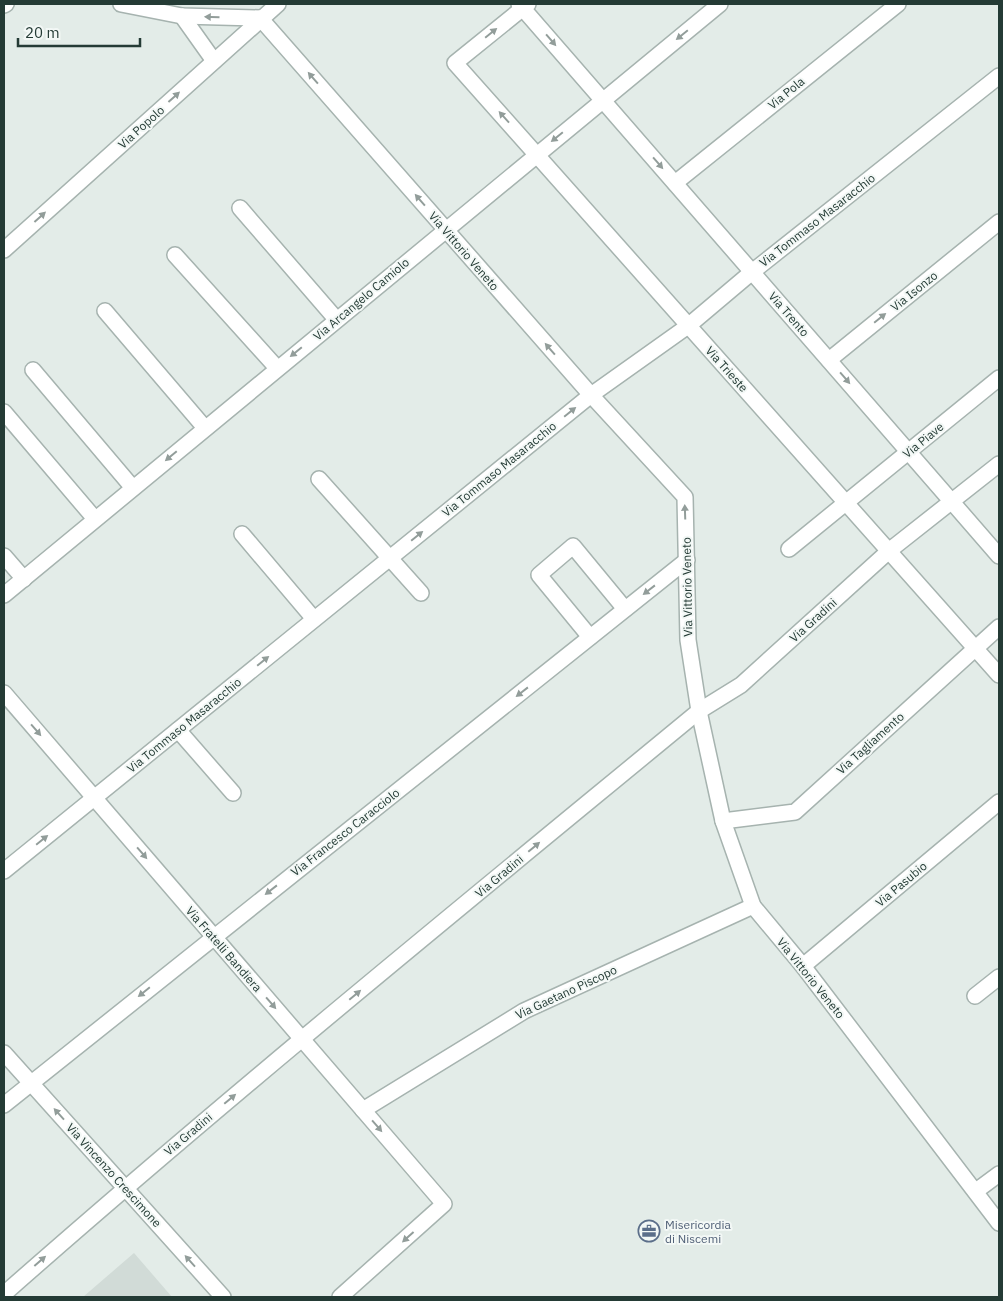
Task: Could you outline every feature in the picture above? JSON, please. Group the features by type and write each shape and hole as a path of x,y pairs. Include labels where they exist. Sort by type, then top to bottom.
{"street":[{"path":"121,4 182,16 260,18"},
{"name":"Via Popolo","path":"4,250 260,18 278,4"},
{"name":"Via Arcangelo Camiolo","path":"4,595 445,229 720,4"},
{"name":"Via Pola","path":"675,183 898,4"},
{"name":"Via Trento","path":"523,5 603,100 999,556"},
{"name":"Via Trieste","path":"523,5 455,63 890,550 999,675"},
{"path":"182,16 214,61"},
{"name":"Via Vittorio Veneto","path":"260,18 590,395 685,497 688,640 699,711 723,822 753,906 803,966 999,1223"},
{"name":"Via Tommaso Masaracchio","path":"4,871 590,395 688,326 752,272 999,76"},
{"path":"240,208 336,319"},
{"name":"Via Isonzo","path":"829,360 999,222"},
{"path":"175,256 277,368"},
{"path":"105,311 205,428"},
{"path":"33,370 133,488"},
{"name":"Via Piave","path":"789,549 999,378"},
{"path":"4,412 96,519"},
{"name":"Via Gradini","path":"4,1294 125,1187 302,1039 699,711 741,685 890,550 999,464"},
{"path":"319,480 421,593"},
{"path":"242,534 314,619"},
{"path":"590,637 539,575 573,546 625,609"},
{"path":"4,556 24,579"},
{"name":"Via Francesco Caracciolo","path":"4,1105 213,936 687,560"},
{"name":"Via Tagliamento","path":"723,822 795,812 999,627"},
{"name":"Via Fratelli Bandiera","path":"4,693 444,1204 340,1297"},
{"path":"178,730 233,793"},
{"name":"Via Pasubio","path":"803,966 999,802"},
{"name":"Via Gaetano Piscopo","path":"363,1110 524,1010 753,906"},
{"path":"976,996 999,977"},
{"name":"Via Vincenzo Crescimone","path":"4,1053 223,1297"},
{"path":"976,1191 999,1174"}],"shaded area":[{"path":"134,1253 172,1297 83,1297"}],"place":[{"name":"Misericordia di Niscemi","path":"649,1231"}]}
